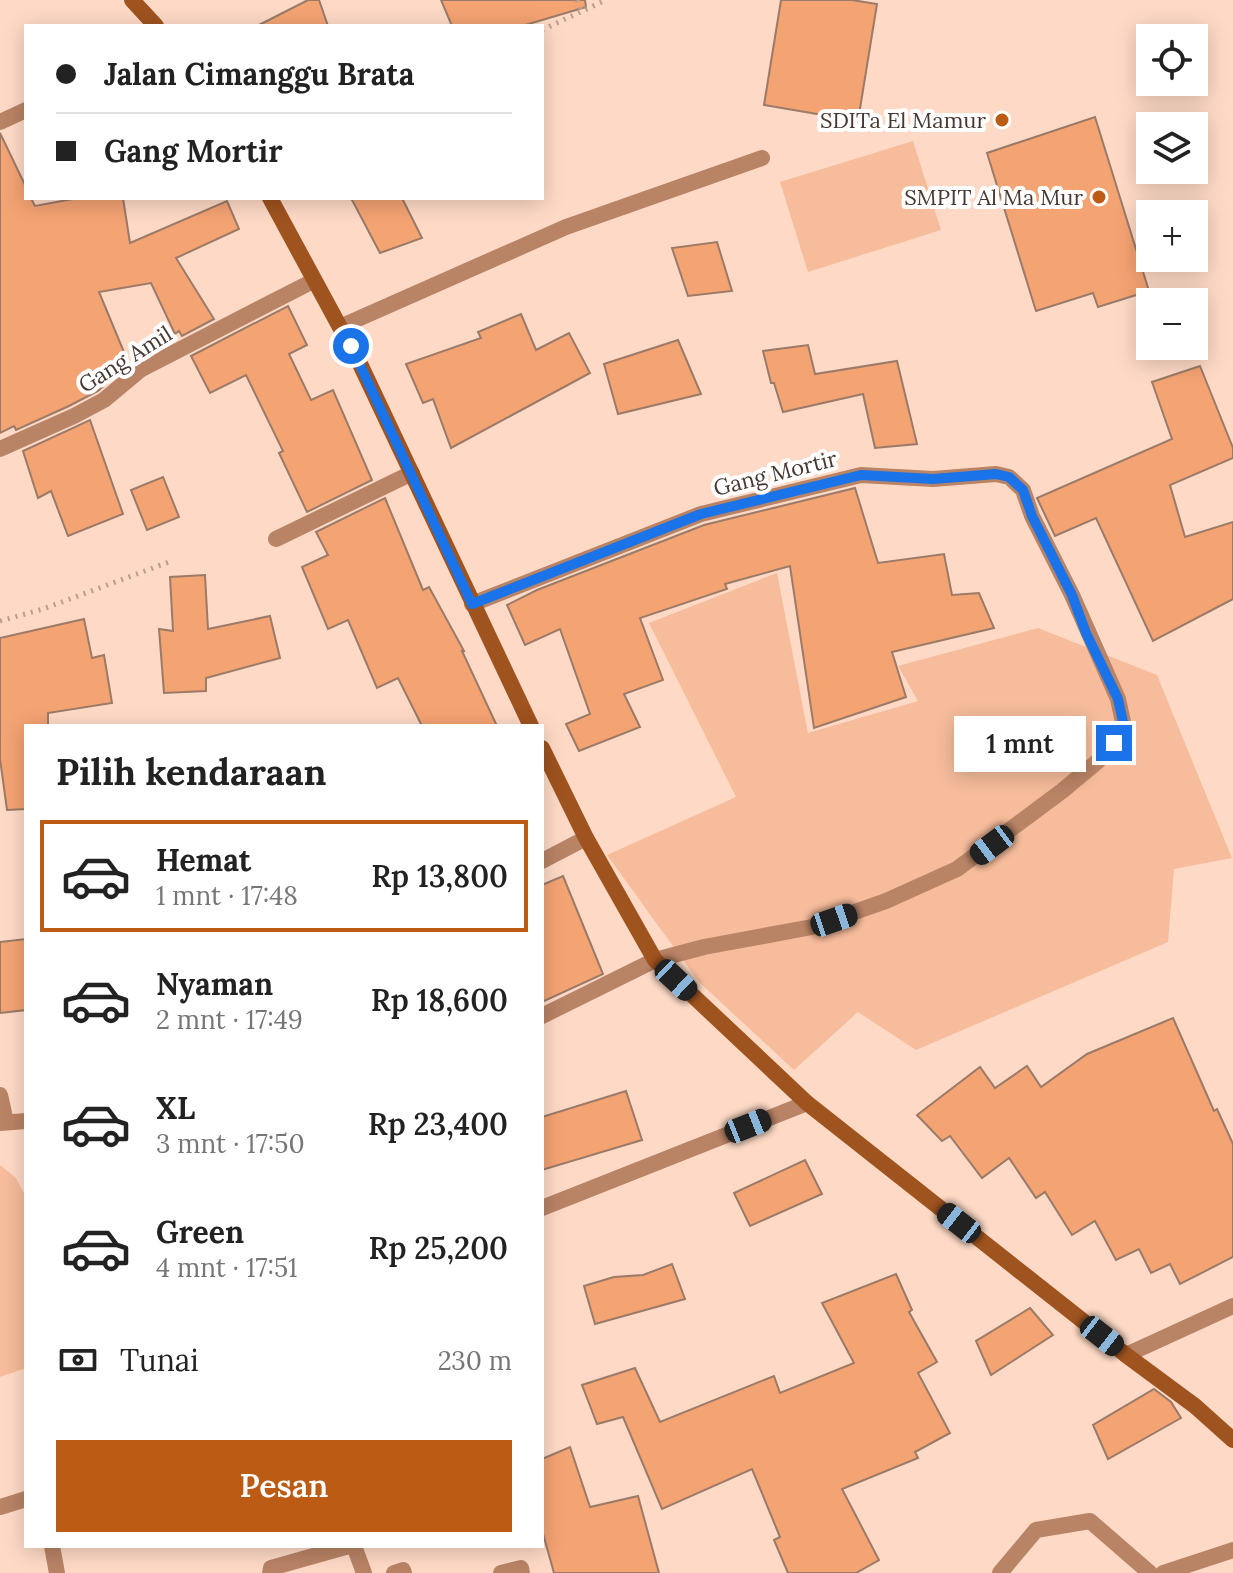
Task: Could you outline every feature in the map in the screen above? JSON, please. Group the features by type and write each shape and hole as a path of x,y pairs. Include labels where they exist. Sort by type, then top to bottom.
{"street":[{"path":"132,0 154,24"},
{"path":"0,122 24,111"},
{"path":"342,326 566,227 762,158"},
{"path":"271,200 313,281 342,326 530,724"},
{"name":"Gang Amil","path":"0,449 104,400 140,370 313,281"},
{"path":"276,539 412,473"},
{"name":"Gang Mortir","path":"472,604 701,514 861,475 933,479 996,474 1009,477 1023,490 1032,516 1072,595 1086,633 1118,699 1123,722 1114,743 1098,761 976,857 947,874 886,901 812,927 719,944 655,960 544,1015"},
{"path":"544,752 586,838 655,960 807,1103 1195,1406 1233,1440"},
{"path":"544,860 586,838"},
{"path":"0,1095 3,1123 24,1121"},
{"path":"544,1207 807,1103"},
{"path":"1126,1355 1233,1306"},
{"path":"0,1507 24,1500"},
{"path":"1000,1573 1036,1530 1090,1521 1150,1573"},
{"path":"52,1548 57,1573"},
{"path":"270,1573 271,1568 345,1548"},
{"path":"353,1548 364,1573"},
{"path":"1163,1573 1233,1550"},
{"path":"501,1573 521,1568 522,1573"},
{"path":"394,1573 403,1570 404,1573"}],"path":[{"path":"577,0 583,13"},
{"path":"544,29 606,0"},
{"path":"0,621 43,609 169,562"}],"shaded area":[{"path":"913,141 941,230 808,272 780,182"},
{"path":"777,573 808,733 918,701 898,666 1038,628 1157,675 1232,858 1174,869 1168,942 916,1050 858,1012 794,1070 699,982 607,855 736,797 649,623"},
{"path":"0,1165 16,1178 24,1193 24,1369 0,1377"}],"building":[{"path":"308,0 319,0 327,24 261,24"},
{"path":"441,0 585,0 586,7 529,24 451,24"},
{"path":"781,0 852,0 877,4 858,121 764,105"},
{"path":"1095,117 1136,249 1136,272 1143,272 1148,288 1136,288 1136,295 1098,307 1093,293 1036,311 987,153"},
{"path":"0,133 24,183 24,200 32,200 35,206 67,200 123,200 130,243 227,201 239,229 176,258 214,319 182,336 179,331 175,334 151,283 99,292 129,364 98,391 16,430 14,426 0,433"},
{"path":"352,200 403,200 422,238 380,253"},
{"path":"717,242 732,291 688,296 672,248"},
{"path":"288,306 307,345 289,354 311,400 333,390 372,480 307,512 279,453 283,451 246,375 210,393 191,356"},
{"path":"521,314 536,350 569,333 590,373 451,448 433,399 423,403 406,364 481,338 478,332"},
{"path":"678,340 701,394 618,414 604,364"},
{"path":"808,345 815,374 897,361 917,444 875,448 863,394 783,412 763,351"},
{"path":"1200,366 1233,448 1233,458 1170,485 1185,537 1233,522 1233,599 1153,641 1096,518 1055,536 1037,498 1172,439 1152,382"},
{"path":"90,420 123,514 68,536 51,491 38,498 23,451"},
{"path":"163,477 179,517 147,530 131,490"},
{"path":"855,488 878,563 944,554 952,595 979,593 994,628 892,652 906,697 814,728 790,566 725,584 727,589 640,618 663,680 624,694 640,727 579,751 566,724 590,714 560,629 525,645 507,605 537,590 704,525"},
{"path":"385,498 423,590 429,587 464,651 496,724 421,724 398,678 377,688 348,620 328,629 302,567 328,555 316,532"},
{"path":"205,575 208,629 270,616 280,658 206,678 206,691 164,693 159,629 173,631 170,577"},
{"path":"84,619 92,658 104,655 112,703 48,713 48,724 24,724 24,809 7,810 0,759 0,638"},
{"path":"563,876 603,974 544,1001 544,884"},
{"path":"24,939 24,1010 0,1013 0,942"},
{"path":"1173,1018 1214,1111 1217,1109 1233,1144 1233,1257 1180,1284 1170,1264 1151,1273 1139,1249 1116,1260 1095,1221 1072,1235 1045,1192 1036,1198 1009,1158 982,1178 950,1136 942,1141 917,1115 980,1067 995,1088 1027,1066 1041,1087 1087,1054"},
{"path":"626,1091 642,1140 544,1169 544,1116"},
{"path":"805,1160 822,1194 750,1226 734,1193"},
{"path":"672,1264 685,1299 595,1324 584,1286 614,1277 643,1275"},
{"path":"896,1274 912,1310 909,1312 937,1362 918,1373 950,1433 915,1452 918,1458 842,1489 879,1560 856,1573 788,1573 774,1540 780,1537 752,1469 662,1509 623,1417 597,1424 582,1385 635,1368 660,1422 774,1376 780,1393 854,1363 822,1303"},
{"path":"1030,1308 1053,1335 991,1375 976,1341"},
{"path":"1154,1389 1171,1402 1181,1418 1108,1459 1093,1425"},
{"path":"570,1447 590,1507 638,1496 659,1573 554,1573 544,1537 544,1458"}],"place":[{"name":"SDITa El Mamur","path":"1002,120"},
{"name":"SMPIT Al Ma Mur","path":"1099,197"}],"route":[{"path":"351,346 472,604 701,514 861,475 933,479 996,474 1009,477 1023,490 1032,516 1072,595 1086,633 1118,699 1124,715 1114,743"}]}
